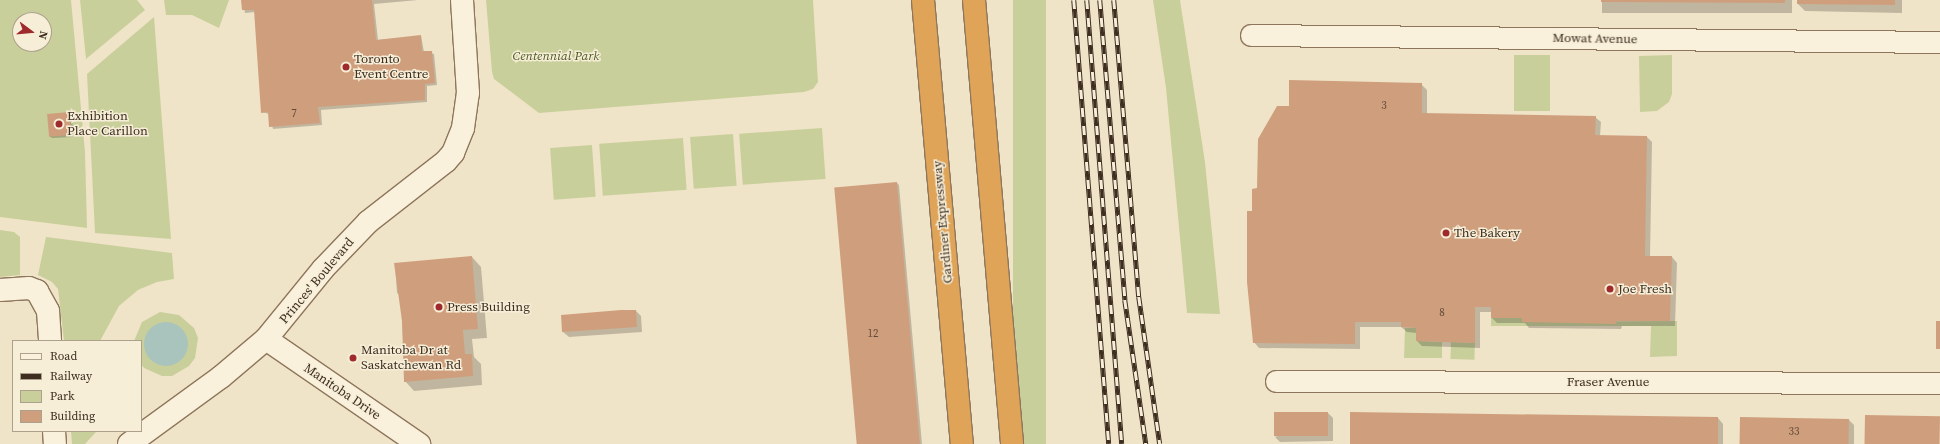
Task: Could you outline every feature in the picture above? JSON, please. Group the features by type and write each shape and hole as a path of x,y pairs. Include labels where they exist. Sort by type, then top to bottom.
{"highway":[{"name":"Gardiner Expressway","path":"923,0 962,444"},
{"path":"974,0 1012,444"}],"street":[{"name":"Princes' Boulevard","path":"129,444 221,377 266,339 323,269 368,222 446,161 453,153 463,128 468,93 462,0"},
{"name":"Mowat Avenue","path":"1251,35 1940,42"},
{"path":"0,290 29,288 37,291 48,311 50,340"},
{"name":"Manitoba Drive","path":"266,339 419,444"},
{"name":"Fraser Avenue","path":"1276,381 1940,383"},
{"path":"54,432 55,444"}],"green space":[{"path":"0,0 71,0 85,152 87,228 0,217"},
{"path":"80,0 137,0 145,10 86,59"},
{"path":"164,0 229,0 219,28 192,15 166,15"},
{"name":"Centennial Park","path":"486,0 813,0 818,82 813,89 804,92 539,113 494,79 492,72"},
{"path":"1013,0 1046,0 1046,444 1013,444"},
{"path":"1153,0 1180,0 1205,162 1220,314 1187,313 1166,88"},
{"path":"154,17 171,239 95,233 87,74"},
{"path":"1514,55 1550,55 1550,111 1514,111"},
{"path":"1672,55 1672,94 1669,102 1657,111 1640,112 1639,56"},
{"path":"822,128 826,179 743,185 739,134"},
{"path":"733,134 737,186 694,189 690,137"},
{"path":"683,138 687,190 603,196 599,144"},
{"path":"592,145 596,197 554,200 550,148"},
{"path":"0,230 14,232 20,237 20,275 0,277"},
{"path":"46,237 172,253 174,279 157,282 138,290 119,306 101,340 64,340 58,289 52,282 38,275"},
{"path":"160,312 179,315 194,328 198,338 195,358 189,366 172,376 162,376 144,368 142,365 142,340 134,340 142,322"},
{"path":"1491,318 1522,318 1522,322 1677,321 1677,356 1650,357 1651,326 1491,326"},
{"path":"1405,328 1416,328 1416,341 1442,342 1442,358 1404,358"},
{"path":"1451,342 1475,343 1474,360 1450,359"},
{"path":"71,432 96,432 85,444 72,444"}],"water":[{"path":"166,322 178,326 184,332 188,344 184,356 178,362 166,366 154,362 148,356 144,344 148,332 154,326"}],"building":[{"name":"Toronto Event Centre","path":"241,0 372,0 376,40 421,35 422,51 432,51 435,83 425,84 425,100 318,107 320,123 269,127 268,112 261,113 254,10 242,10"},
{"path":"1601,0 1785,0 1785,3 1601,2"},
{"path":"1797,0 1895,0 1895,5 1797,4"},
{"name":"The Bakery","path":"1289,80 1422,83 1422,113 1596,116 1595,135 1647,136 1645,256 1672,256 1670,321 1616,321 1616,324 1522,322 1522,318 1491,318 1491,307 1475,307 1475,343 1416,341 1416,328 1401,327 1401,322 1355,322 1355,344 1253,343 1247,282 1247,211 1252,211 1252,189 1257,188 1258,139 1277,106 1289,106"},
{"name":"Exhibition Place Carillon","path":"69,112 71,135 49,137 47,114"},
{"path":"897,182 920,444 857,444 834,187"},
{"name":"Press Building","path":"472,256 478,329 463,330 465,354 472,354 473,376 404,382 402,321 394,263"},
{"path":"636,310 637,327 562,332 561,315"},
{"path":"1936,321 1940,321 1940,349 1936,349"},
{"path":"1274,412 1328,412 1328,436 1274,436"},
{"path":"1350,412 1718,417 1718,444 1350,444"},
{"path":"1865,415 1940,416 1940,444 1864,444"},
{"path":"1740,417 1849,419 1849,444 1740,444"}],"railway":[{"path":"1074,0 1109,444"},
{"path":"1087,0 1122,444"},
{"path":"1100,0 1125,300 1146,444"},
{"path":"1114,0 1139,297 1160,444"}],"place":[{"name":"Toronto Event Centre","path":"346,67"},
{"name":"Exhibition Place Carillon","path":"59,124"},
{"name":"The Bakery","path":"1446,233"},
{"name":"Joe Fresh","path":"1610,289"},
{"name":"Press Building","path":"439,307"},
{"name":"Manitoba Dr at Saskatchewan Rd","path":"353,358"}]}
